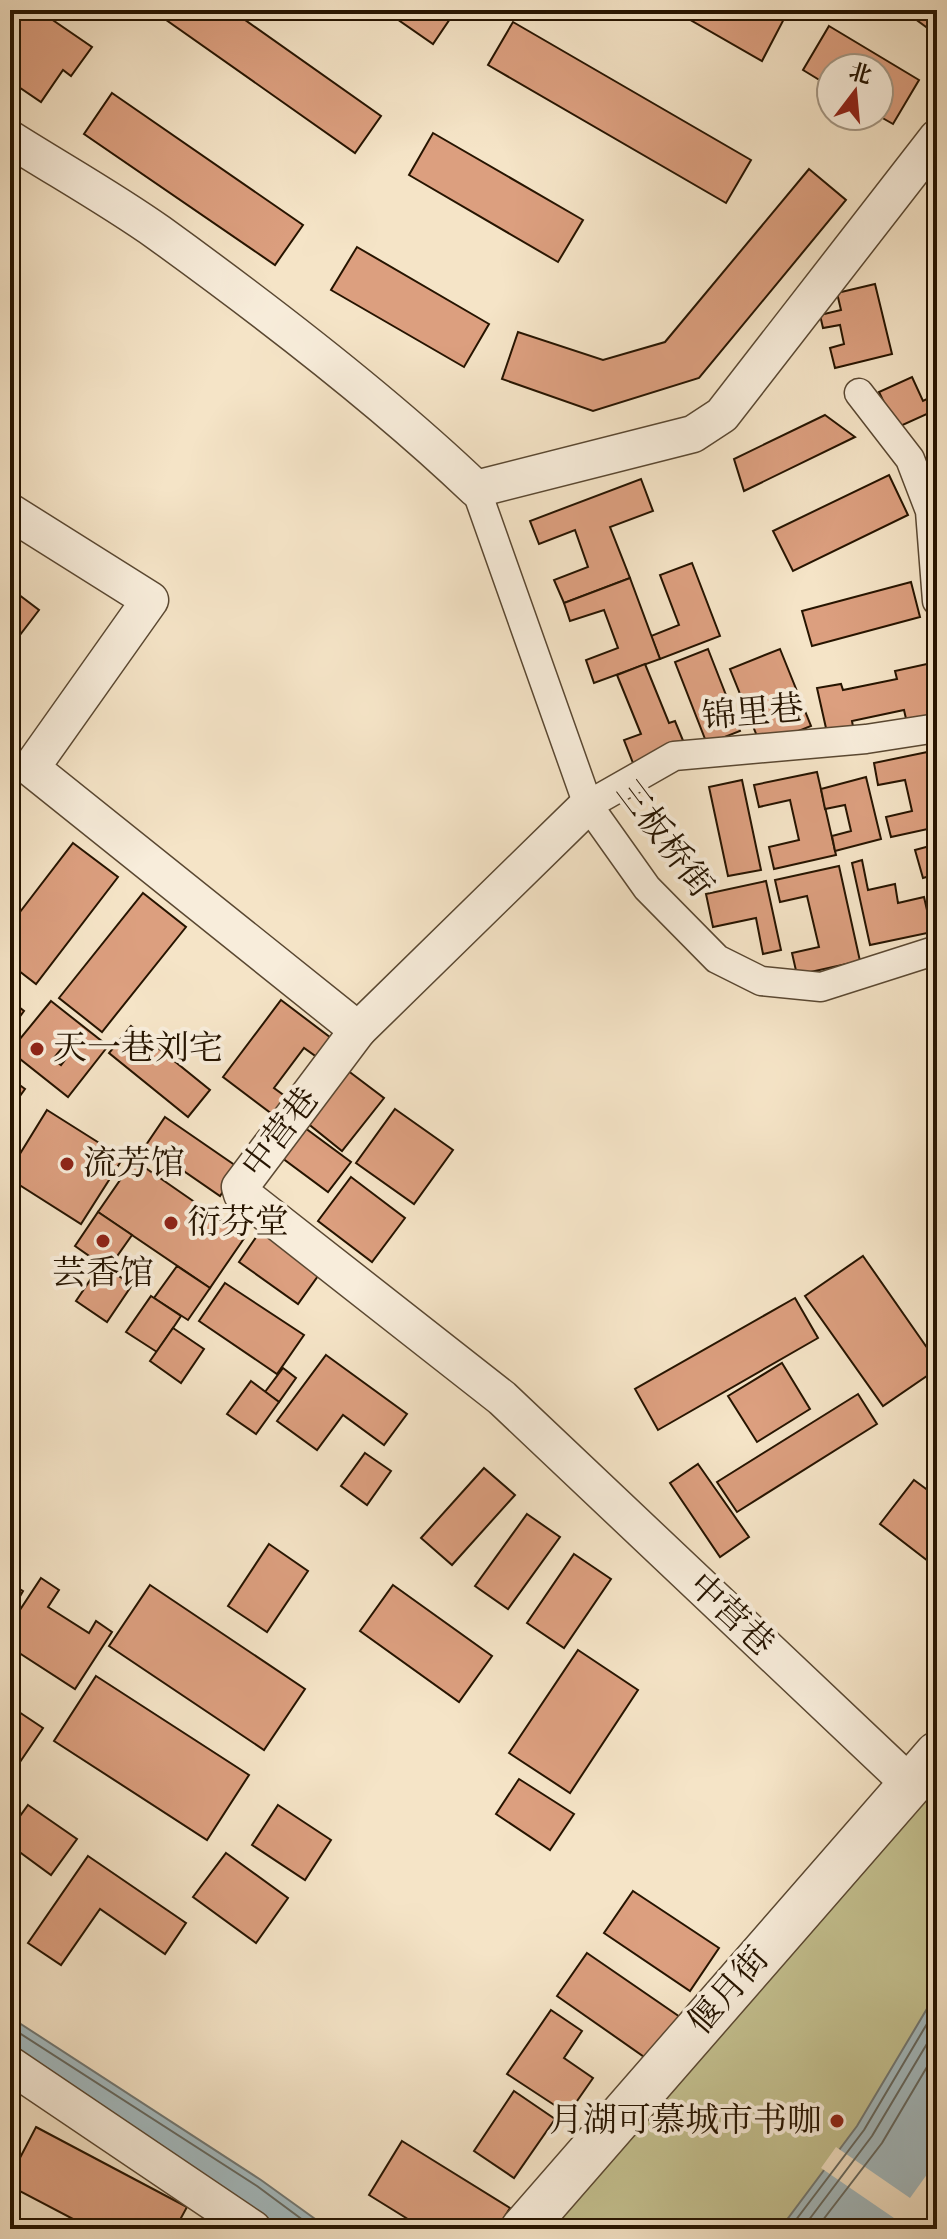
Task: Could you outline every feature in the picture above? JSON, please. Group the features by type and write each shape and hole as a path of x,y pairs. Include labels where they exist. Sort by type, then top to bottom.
{"street":[{"path":"10,139 158,232 443,457 476,489 693,434 708,427 722,415 934,149"},
{"path":"859,393 910,459 930,511 937,601"},
{"name":"三板桥街","path":"476,489 588,805 647,888 717,959 761,981 821,987 937,950"},
{"path":"10,512 150,600 31,768 358,1030 588,805"},
{"name":"锦里巷","path":"588,805 674,756 866,739 937,728"},
{"name":"中营巷","path":"358,1030 240,1187 242,1194 502,1398 923,1769"},
{"name":"偃月街","path":"523,2229 923,1769"},
{"path":"10,2065 253,2229"}],"shaded area":[{"path":"937,1778 937,2229 546,2229"}],"water":[{"path":"937,1992 937,2229 780,2229 857,2126"},
{"path":"10,2017 261,2180 329,2229 272,2229 10,2052"}],"pier":[{"path":"836,2147 910,2198 928,2173 937,2180 937,2229 887,2229 894,2218 821,2168"}],"building":[{"path":"10,10 38,10 92,47 71,76 63,70 41,102 10,81"},
{"path":"152,10 231,10 381,116 355,153"},
{"path":"384,10 456,10 433,44"},
{"path":"673,10 773,10 785,17 762,61"},
{"path":"903,10 937,10 937,35"},
{"path":"513,22 751,160 726,203 488,65"},
{"path":"829,26 872,52 815,52 815,77 803,70"},
{"path":"895,66 919,80 895,121"},
{"path":"112,93 303,225 275,265 84,134"},
{"path":"433,133 583,220 558,262 409,175"},
{"path":"809,169 846,200 699,378 593,411 502,379 518,332 603,360 665,342"},
{"path":"357,247 489,324 464,367 331,290"},
{"path":"875,284 892,354 835,368 830,348 844,344 840,325 823,328 820,315 841,310 837,293"},
{"path":"912,377 923,401 937,394 937,425 931,412 896,428 879,392"},
{"path":"825,415 855,437 744,491 734,459"},
{"path":"937,453 937,487 933,489 920,461"},
{"path":"889,475 908,515 793,571 773,531"},
{"path":"641,479 653,511 610,527 630,578 564,603 554,580 588,567 575,530 539,544 530,521"},
{"path":"692,563 720,636 660,659 651,636 679,625 660,575"},
{"path":"630,578 660,659 594,683 586,660 618,648 604,610 570,621 564,603"},
{"path":"911,582 920,617 812,646 802,611"},
{"path":"10,588 39,610 10,648"},
{"path":"708,649 740,731 707,744 675,662"},
{"path":"780,649 811,726 761,746 730,669"},
{"path":"936,662 937,717 907,723 904,710 852,721 854,732 828,737 817,688 841,684 843,690 897,679 895,671"},
{"path":"645,664 669,723 675,721 684,743 633,763 624,740 641,734 617,675"},
{"path":"937,750 937,827 891,837 886,817 912,811 905,780 878,785 874,763"},
{"path":"817,772 836,855 774,869 769,847 799,840 790,800 759,807 754,785"},
{"path":"866,777 881,839 835,851 832,836 851,831 845,805 825,809 821,789"},
{"path":"742,780 761,870 728,876 709,787"},
{"path":"73,843 118,877 36,984 10,964 10,925"},
{"path":"937,844 937,874 923,878 915,850"},
{"path":"862,860 868,890 895,884 898,903 924,897 932,932 870,945 852,863"},
{"path":"839,866 860,961 797,975 792,953 819,947 807,896 780,902 775,880"},
{"path":"766,881 781,950 763,954 756,918 713,927 706,894"},
{"path":"143,893 186,927 102,1032 59,998"},
{"path":"10,1000 24,1011 10,1030"},
{"path":"281,1000 335,1041 321,1060 304,1048 274,1088 293,1102 280,1120 223,1077"},
{"name":"天一巷刘宅","path":"51,1001 108,1046 68,1097 10,1051","holes":["72,1036 79,1042 61,1065 53,1059"]},
{"path":"131,1026 210,1090 188,1117 109,1053"},
{"path":"347,1070 384,1098 342,1151 306,1122"},
{"path":"10,1078 25,1089 10,1110"},
{"path":"395,1109 453,1150 414,1204 356,1163"},
{"name":"流芳馆","path":"47,1110 123,1158 81,1224 10,1179 10,1170"},
{"path":"165,1117 239,1168 220,1196 146,1145"},
{"path":"297,1122 351,1162 328,1192 274,1152"},
{"name":"衍芬堂","path":"134,1160 245,1237 210,1288 98,1212"},
{"path":"351,1177 405,1218 372,1262 318,1221"},
{"name":"芸香馆","path":"98,1212 132,1235 108,1269 75,1246"},
{"path":"263,1227 323,1269 298,1304 239,1262"},
{"path":"863,1256 937,1362 937,1369 883,1406 805,1296"},
{"path":"101,1264 132,1285 107,1322 76,1301"},
{"path":"177,1266 210,1288 188,1320 154,1298"},
{"path":"225,1283 304,1335 277,1374 199,1321"},
{"path":"151,1296 181,1316 157,1352 126,1332"},
{"path":"795,1298 818,1338 658,1430 635,1389"},
{"path":"173,1328 204,1349 181,1383 150,1361"},
{"path":"326,1355 407,1414 384,1445 343,1415 317,1450 277,1421"},
{"path":"782,1363 810,1409 757,1442 728,1396"},
{"path":"283,1368 296,1378 279,1402 265,1392"},
{"path":"251,1381 279,1402 256,1434 227,1414"},
{"path":"858,1394 877,1424 737,1512 717,1482"},
{"path":"365,1453 391,1471 367,1505 341,1486"},
{"path":"698,1464 749,1537 720,1557 670,1483"},
{"path":"484,1468 515,1495 452,1565 421,1538"},
{"path":"914,1480 937,1497 937,1568 880,1524"},
{"path":"527,1514 560,1537 508,1609 475,1586"},
{"path":"269,1544 308,1571 267,1632 228,1606"},
{"path":"574,1554 611,1579 564,1648 527,1623"},
{"path":"41,1578 59,1590 48,1607 89,1633 96,1621 112,1632 75,1689 10,1647 10,1625"},
{"path":"10,1583 23,1591 10,1614"},
{"path":"150,1585 305,1689 264,1750 109,1646"},
{"path":"393,1585 492,1656 459,1702 360,1631"},
{"path":"578,1650 638,1690 570,1793 509,1753"},
{"path":"96,1676 249,1775 207,1840 54,1741"},
{"path":"10,1706 43,1728 18,1765 10,1760"},
{"path":"519,1779 574,1814 550,1850 496,1814"},
{"path":"28,1805 77,1839 51,1875 10,1845 10,1830"},
{"path":"278,1805 331,1840 305,1880 252,1845"},
{"path":"226,1853 288,1898 256,1943 193,1897"},
{"path":"88,1856 186,1923 165,1954 100,1909 61,1965 28,1943"},
{"path":"633,1891 719,1948 690,1991 604,1933"},
{"path":"587,1953 680,2017 650,2061 557,1996"},
{"path":"551,2010 582,2031 564,2058 593,2078 568,2114 507,2074"},
{"path":"514,2091 555,2119 514,2178 474,2151"},
{"path":"36,2127 187,2207 175,2229 92,2229 10,2186 10,2177"},
{"path":"402,2141 510,2208 497,2229 424,2229 369,2195"}],"place":[{"name":"天一巷刘宅","path":"37,1049"},
{"name":"流芳馆","path":"67,1164"},
{"name":"衍芬堂","path":"171,1223"},
{"name":"芸香馆","path":"103,1241"},
{"name":"月湖可慕城市书咖","path":"837,2121"}]}
